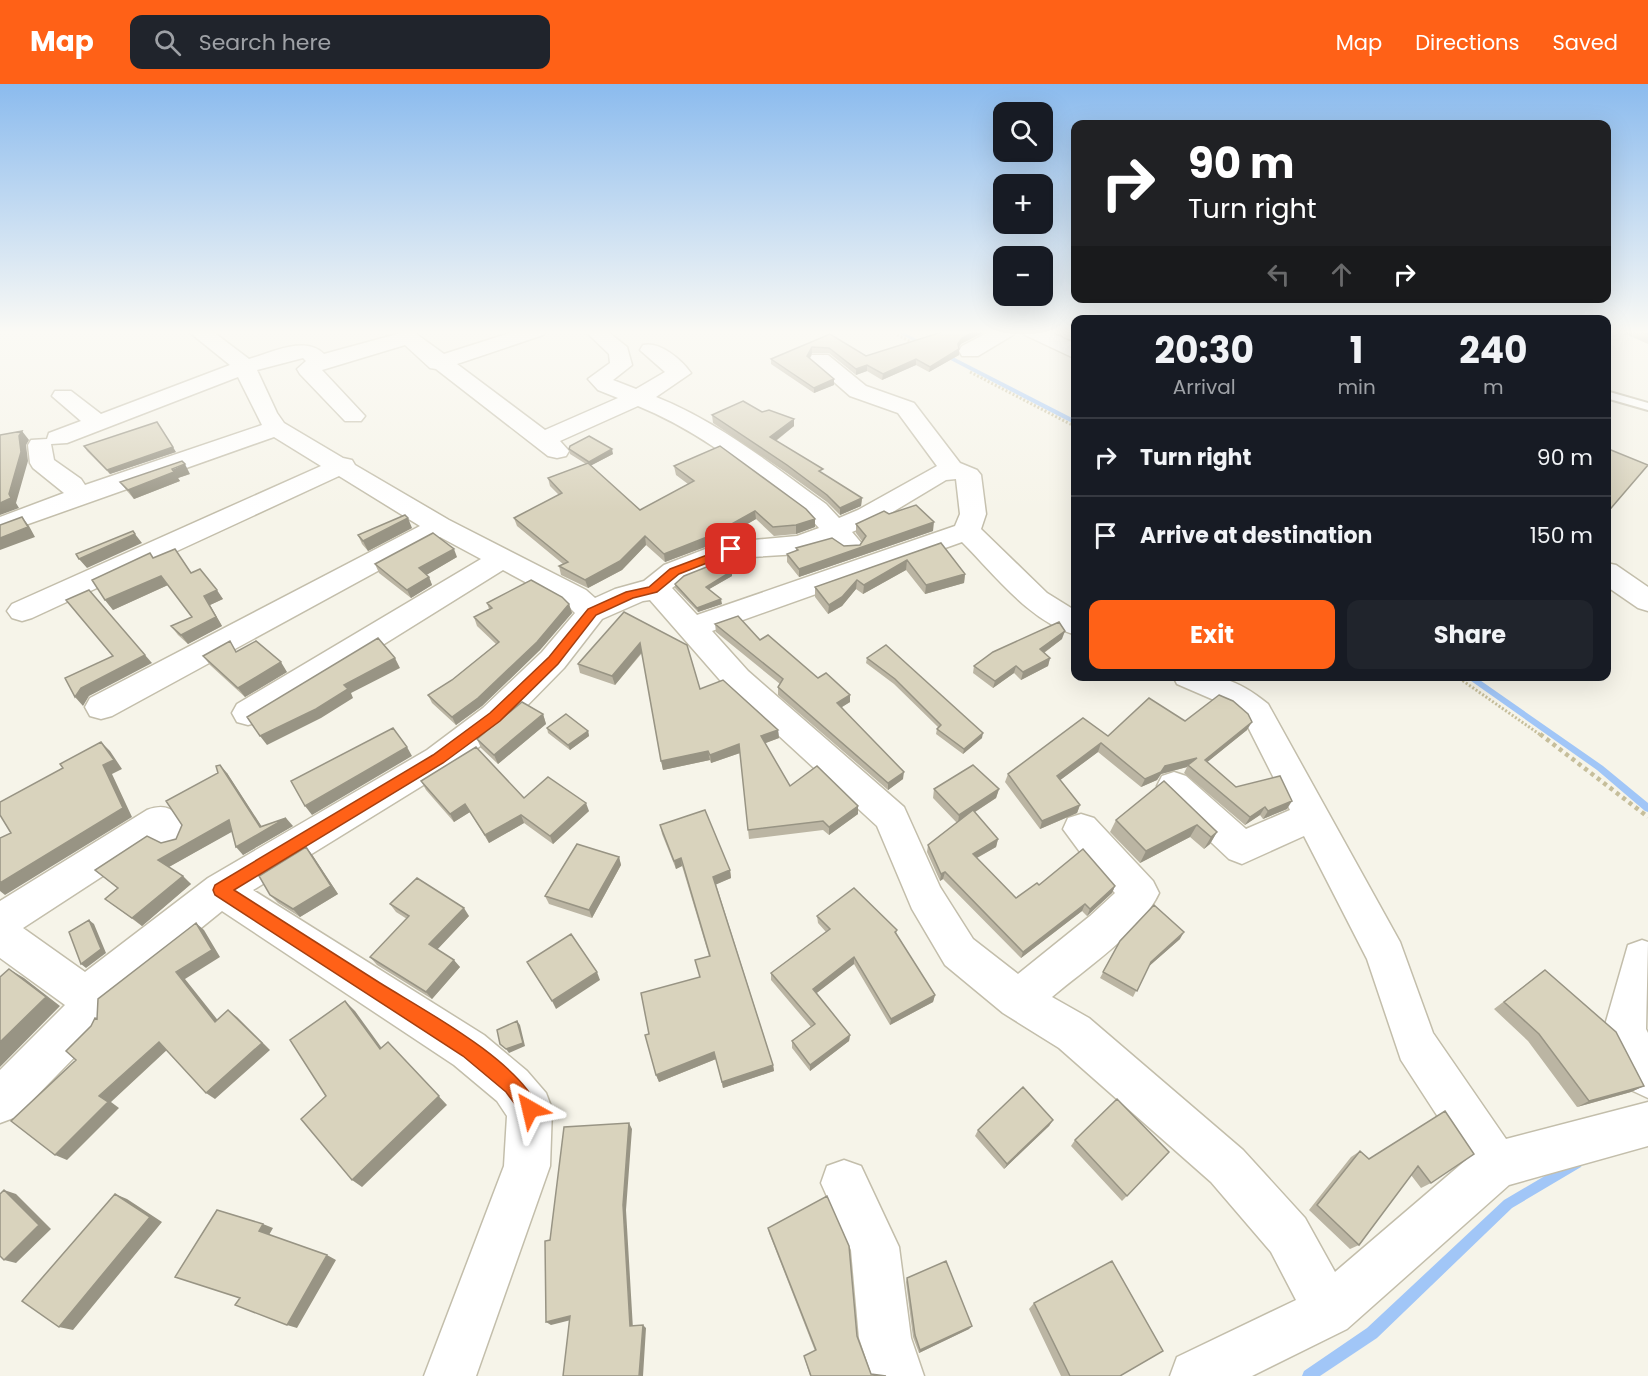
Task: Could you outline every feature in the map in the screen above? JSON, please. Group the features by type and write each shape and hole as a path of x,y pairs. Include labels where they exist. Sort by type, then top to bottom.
{"street":[{"path":"79,496 72,484 42,463 49,442 181,391"},
{"path":"255,391 266,415 276,428 343,465 440,526 503,558 584,604 630,595 643,580 675,572 731,549 799,545 825,537 835,529 867,516 939,473 953,470 968,475 973,514 967,531"},
{"path":"329,391 353,416"},
{"path":"476,391 550,446 649,391"},
{"path":"621,391 675,413 722,440 817,510 868,566"},
{"path":"859,391 906,408 953,470"},
{"path":"63,396 98,423"},
{"path":"0,526 79,496 276,428"},
{"path":"22,611 343,465"},
{"path":"101,706 440,526"},
{"path":"690,628 967,531"},
{"path":"967,531 1037,600 1071,622"},
{"path":"248,712 503,558"},
{"path":"1611,575 1648,579"},
{"path":"1611,576 1648,601"},
{"path":"643,580 660,593 737,680 891,817 925,897 959,952 1018,999 1074,1033 1227,1166 1288,1235 1329,1311"},
{"path":"0,1101 85,1017 86,996 221,890 438,759 495,717 553,660 584,604"},
{"path":"1200,681 1223,690 1252,708 1386,955 1416,1045 1496,1165"},
{"path":"1174,786 1242,848 1312,816"},
{"path":"0,922 160,820 170,834"},
{"path":"1018,999 1104,929 1140,893 1107,860 1081,829"},
{"path":"221,890 469,1050 512,1086 530,1109 527,1166 450,1376"},
{"path":"0,935 86,996"},
{"path":"1642,958 1624,1032 1648,1076"},
{"path":"1196,1376 1329,1311 1496,1165 1648,1124"},
{"path":"844,1183 875,1247 885,1338 898,1376"}],"lane":[{"path":"1611,396 1648,407"}],"path":[{"path":"1018,391 1071,424"},
{"path":"1464,681 1516,716 1648,817"}],"building":[{"path":"743,401 762,412 769,410 794,419 770,437 823,469 819,471 862,498 840,508 827,495 787,465 712,415"},
{"path":"157,422 173,447 107,470 84,446"},
{"path":"22,431 19,436 21,452 9,494 11,498 0,503 0,435"},
{"path":"589,436 612,449 589,462 569,449 570,446"},
{"path":"720,446 806,509 815,519 796,525 773,527 755,511 712,535 664,554 645,536 620,561 585,580 559,566 568,562 514,518 562,493 548,478 588,463 640,510 694,481 674,466"},
{"path":"1611,450 1648,465 1611,508"},
{"path":"182,461 185,464 172,469 174,472 128,490 120,482"},
{"path":"916,505 934,522 799,569 787,554 798,550 796,548 832,538 844,546 860,545 866,536 856,524 884,511 889,514"},
{"path":"405,515 408,518 363,541 358,535"},
{"path":"22,517 28,527 0,538 0,525"},
{"path":"133,531 135,534 79,559 76,554"},
{"path":"433,533 454,549 419,568 429,577 407,590 375,564"},
{"path":"941,543 965,574 926,585 907,560 864,585 857,580 842,597 829,605 815,587"},
{"path":"175,549 191,573 200,569 217,590 204,596 216,617 181,635 171,626 192,617 161,576 105,600 92,580 150,553 153,558"},
{"path":"719,562 732,571 706,587 721,599 697,608 675,584 684,576"},
{"path":"531,580 562,597 569,604 537,642 478,698 452,717 428,695 452,680 499,642 474,617 492,608 487,603"},
{"path":"89,590 145,655 81,688 75,697 65,678 113,656 66,600"},
{"path":"624,612 687,645 700,689 723,680 778,730 761,736 790,786 817,766 858,806 829,827 823,821 748,830 739,744 710,755 708,751 661,761 640,643 612,676 578,664"},
{"path":"738,616 760,640 768,635 818,678 826,673 850,695 837,703 904,772 888,783 778,687 783,679 715,624"},
{"path":"1059,622 1065,631 1040,649 1050,658 1023,672 1016,666 995,681 974,666 993,652"},
{"path":"378,638 395,658 344,685 348,689 316,709 260,736 247,717"},
{"path":"230,641 236,652 256,641 281,662 238,688 203,656"},
{"path":"886,645 983,733 964,749 937,729 941,725 895,679 867,658"},
{"path":"1219,695 1233,701 1248,714 1252,722 1205,760 1236,787 1280,776 1292,801 1268,811 1265,807 1250,817 1188,765 1197,758 1165,766 1161,772 1145,779 1101,743 1057,776 1080,805 1042,821 1008,774 1083,718 1108,736 1149,698 1185,721"},
{"path":"522,702 543,714 494,755 477,739"},
{"path":"566,714 588,731 568,745 547,728"},
{"path":"393,728 407,747 305,806 291,781"},
{"path":"101,742 114,760 103,765 123,808 0,883 0,838 11,833 0,815 0,802 63,768 60,764"},
{"path":"476,747 524,798 548,777 586,803 550,836 521,815 485,835 465,804 450,814 421,781"},
{"path":"220,765 260,827 286,818 236,847 229,820 158,860 183,876 132,918 105,899 118,888 95,870 147,836 161,843 176,839 182,825 166,801 218,773 216,766"},
{"path":"973,765 999,789 959,815 934,789"},
{"path":"1164,781 1217,832 1211,837 1197,825 1146,851 1116,820"},
{"path":"705,810 730,870 713,877 773,1065 722,1082 714,1052 656,1075 645,1035 649,1034 641,993 700,977 695,960 710,956 681,858 674,861 660,825"},
{"path":"973,810 998,839 973,854 1016,898 1037,883 1039,885 1083,849 1115,886 1090,909 1085,904 1023,952 945,872 941,874 928,845"},
{"path":"577,844 619,857 589,910 545,896"},
{"path":"306,847 331,886 293,909 270,895 259,876"},
{"path":"417,878 464,908 429,944 454,960 426,992 370,957 409,916 390,904"},
{"path":"854,888 897,930 895,932 935,995 891,1019 854,957 813,989 850,1035 810,1065 792,1041 815,1024 771,973 830,929 817,916"},
{"path":"1154,905 1184,932 1151,962 1137,991 1103,972 1120,941"},
{"path":"89,920 101,949 81,964 69,932"},
{"path":"196,923 212,950 176,972 215,1022 228,1010 262,1043 206,1093 159,1042 99,1096 108,1102 55,1155 11,1121 76,1060 66,1051 91,1026 95,1018 97,1019 98,999"},
{"path":"571,934 597,972 552,1001 527,962"},
{"path":"9,969 46,997 0,1042 0,977"},
{"path":"1545,970 1616,1032 1644,1086 1589,1101 1539,1034 1504,1002"},
{"path":"345,1001 380,1049 388,1042 439,1096 352,1180 301,1119 326,1096 290,1040"},
{"path":"517,1021 523,1043 506,1049 500,1044 497,1030"},
{"path":"1023,1087 1053,1120 1007,1164 978,1130"},
{"path":"1117,1099 1169,1152 1127,1196 1075,1140"},
{"path":"1445,1111 1474,1154 1431,1183 1418,1166 1359,1245 1317,1205 1360,1151 1369,1159"},
{"path":"629,1123 623,1205 630,1326 643,1325 639,1376 563,1376 570,1316 546,1322 545,1241 550,1240 564,1127"},
{"path":"4,1190 39,1225 4,1260 0,1256 0,1194"},
{"path":"115,1194 150,1217 59,1327 22,1301"},
{"path":"827,1196 849,1246 857,1336 871,1374 886,1376 811,1376 804,1356 816,1350 768,1228"},
{"path":"217,1210 263,1224 259,1231 327,1255 287,1325 235,1305 240,1298 175,1277"},
{"path":"946,1261 972,1326 920,1350 915,1335 907,1278"},
{"path":"1112,1261 1163,1351 1120,1376 1070,1376 1034,1303"}],"waterway":[{"path":"1015,391 1071,420"},
{"path":"1475,681 1600,768 1648,808"},
{"path":"1309,1376 1372,1333 1508,1204 1577,1163"}],"route":[{"path":"530,1109 512,1086 469,1050 221,890 438,759 495,717 553,660 592,612 630,595 652,590 675,572 731,549"}]}
